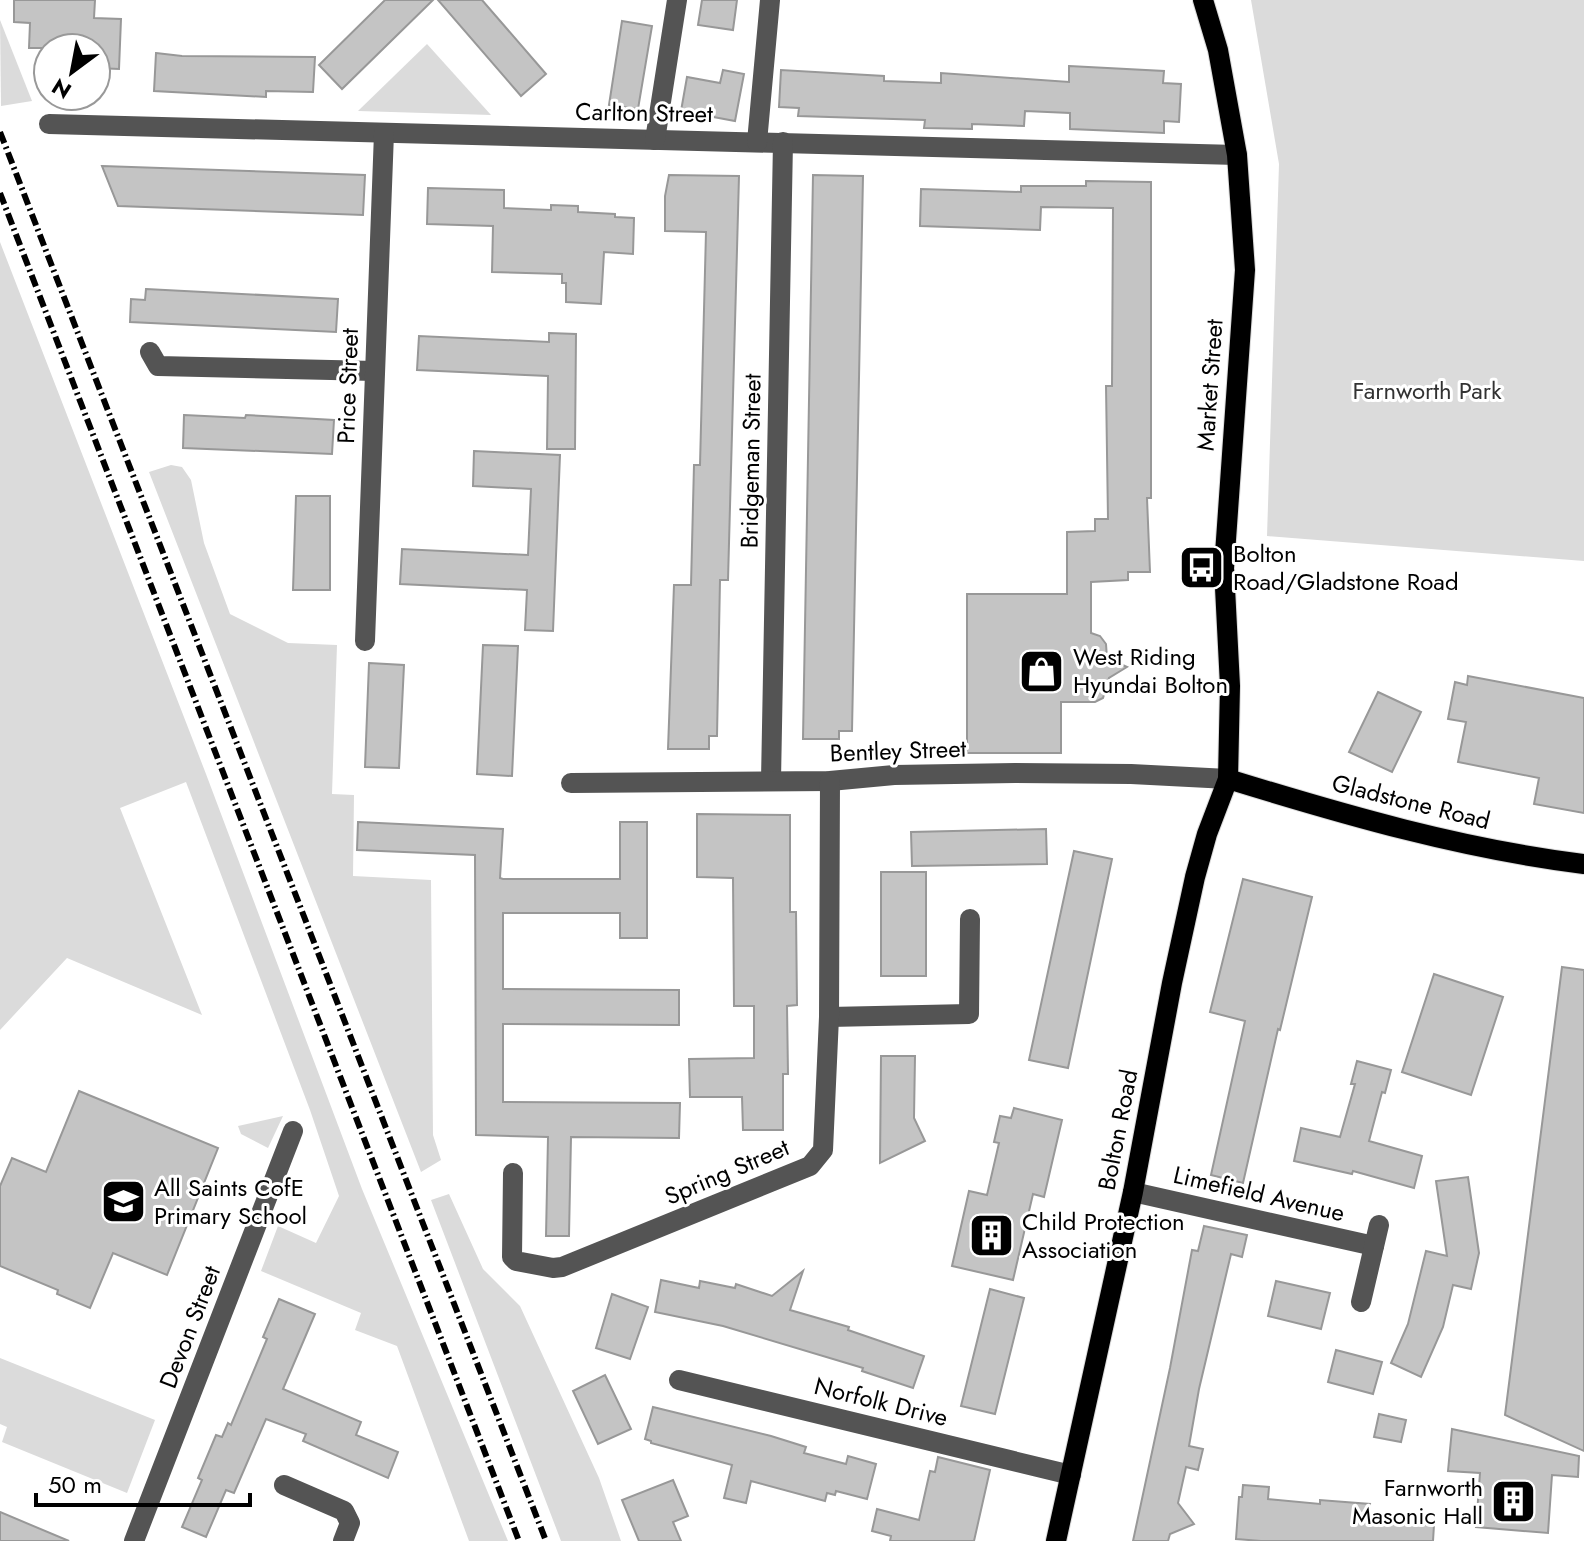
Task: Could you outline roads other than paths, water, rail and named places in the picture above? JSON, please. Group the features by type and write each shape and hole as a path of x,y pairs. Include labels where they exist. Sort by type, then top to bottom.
{"main road":[{"name":"Market Street","path":"1203,0 1218,50 1237,155 1245,270 1224,568 1230,686 1228,779"},
{"name":"Gladstone Road","path":"1228,779 1406,831 1515,854 1584,864"},
{"name":"Bolton Road","path":"1056,1541 1133,1192 1195,877 1228,779"}],"street":[{"path":"655,140 677,0"},
{"path":"757,142 770,0"},
{"name":"Carlton Street","path":"49,124 1237,155"},
{"name":"Price Street","path":"365,641 384,133"},
{"name":"Bridgeman Street","path":"771,780 783,142"},
{"path":"150,352 166,376 375,371"},
{"name":"Bentley Street","path":"571,783 830,781 894,775 1015,773 1228,779"},
{"name":"Spring Street","path":"513,1173 512,1257 516,1261 553,1268 810,1166 823,1150 829,1017 830,781"},
{"path":"829,1017 969,1014 970,919"},
{"name":"Devon Street","path":"134,1541 293,1131"},
{"name":"Limefield Avenue","path":"1133,1192 1374,1246"},
{"path":"1361,1302 1379,1225"},
{"name":"Norfolk Drive","path":"679,1380 1071,1475"},
{"path":"284,1485 344,1511 350,1523 343,1541"}],"railway":[{"path":"0,132 546,1541"},
{"path":"0,193 519,1541"}],"place":[{"name":"Bolton Road/Gladstone Road","path":"1202,568"},
{"name":"West Riding Hyundai Bolton","path":"1042,671"},
{"name":"All Saints CofE Primary School","path":"123,1202"},
{"name":"Child Protection Association","path":"991,1236"},
{"name":"Farnworth Masonic Hall","path":"1514,1502"}],"park label":[{"name":"Farnworth Park","path":"1427,391"}]}
